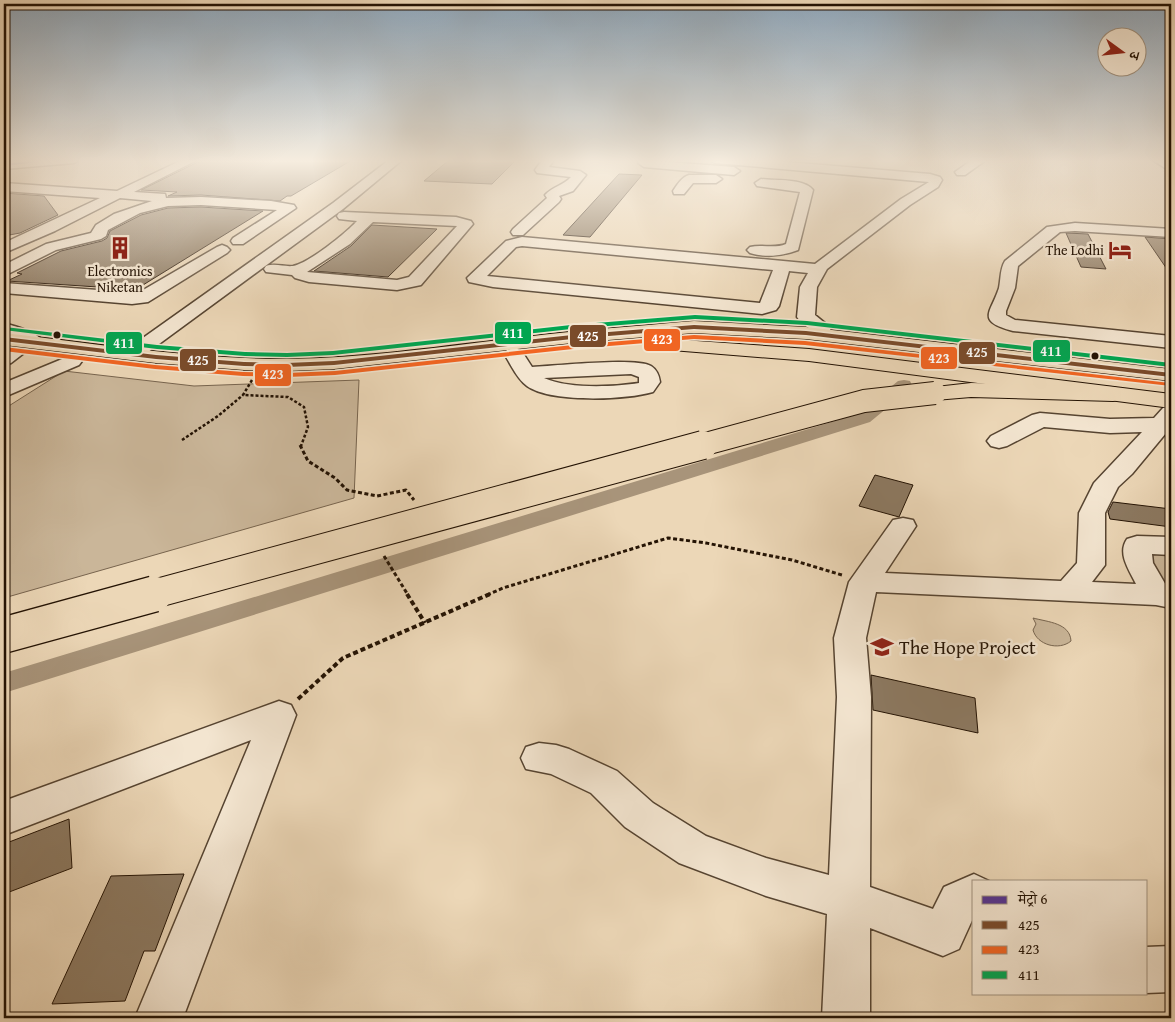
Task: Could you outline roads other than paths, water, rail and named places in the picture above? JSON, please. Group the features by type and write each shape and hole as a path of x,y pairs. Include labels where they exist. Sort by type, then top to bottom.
{"main road":[{"path":"6,350 35,343 156,357 244,364 334,363 572,337 694,327 808,340 1171,375"},
{"path":"808,340 850,330 1171,366"},
{"path":"808,340 968,376 1171,401"},
{"path":"6,350 72,361 235,376 254,376 323,375 606,344 808,340 866,349 1171,386"},
{"path":"4,635 864,401 970,390 1113,394"}],"street":[{"path":"4,248 91,208"},
{"path":"4,271 51,247 98,235 103,226 144,208"},
{"path":"238,241 289,208 285,208"},
{"path":"285,253 222,250 214,248 213,245 223,241 238,241 285,253 301,275 309,277 397,285 415,281 466,224 456,221 378,217 323,208"},
{"path":"341,211 344,208"},
{"path":"156,357 285,253 346,208"},
{"path":"297,271 328,253 351,235 364,220 378,217 396,208"},
{"path":"518,232 545,208"},
{"path":"597,235 762,251 785,251 793,247 803,208"},
{"path":"808,340 806,317 810,282 818,269 898,208"},
{"path":"456,221 468,210"},
{"path":"1171,233 1075,227 1052,230 1011,264 1006,291 997,307 996,315 999,320 1013,325 1171,342"},
{"path":"782,266 770,306 762,309 493,282 475,278 511,244 522,241 818,269"},
{"path":"4,288 132,299 142,298 222,250"},
{"path":"133,354 285,253"},
{"path":"4,329 15,332 35,343"},
{"path":"514,354 526,373 536,383 558,389 636,391 646,388 650,382 649,375 643,370 631,368 526,373"},
{"path":"4,391 72,361"},
{"path":"999,441 1040,420 1110,426 1166,419"},
{"path":"1069,591 1091,566 1092,513 1106,483 1123,469 1166,419"},
{"path":"846,1018 854,697 850,638 864,582 903,526"},
{"path":"1164,597 1139,564 1137,545 1171,546"},
{"path":"864,582 1164,597"},
{"path":"4,818 279,716 159,1018"},
{"path":"539,758 556,760 604,782 639,815 693,850 766,877 848,900 943,934 959,901 972,895"},
{"path":"1148,970 1171,969"}],"waterway":[{"path":"4,683 864,418 904,385"}],"place":[{"name":"Electronics Niketan","path":"120,248"},
{"name":"The Lodhi","path":"1120,250"},
{"name":"The Hope Project","path":"882,647"}]}
